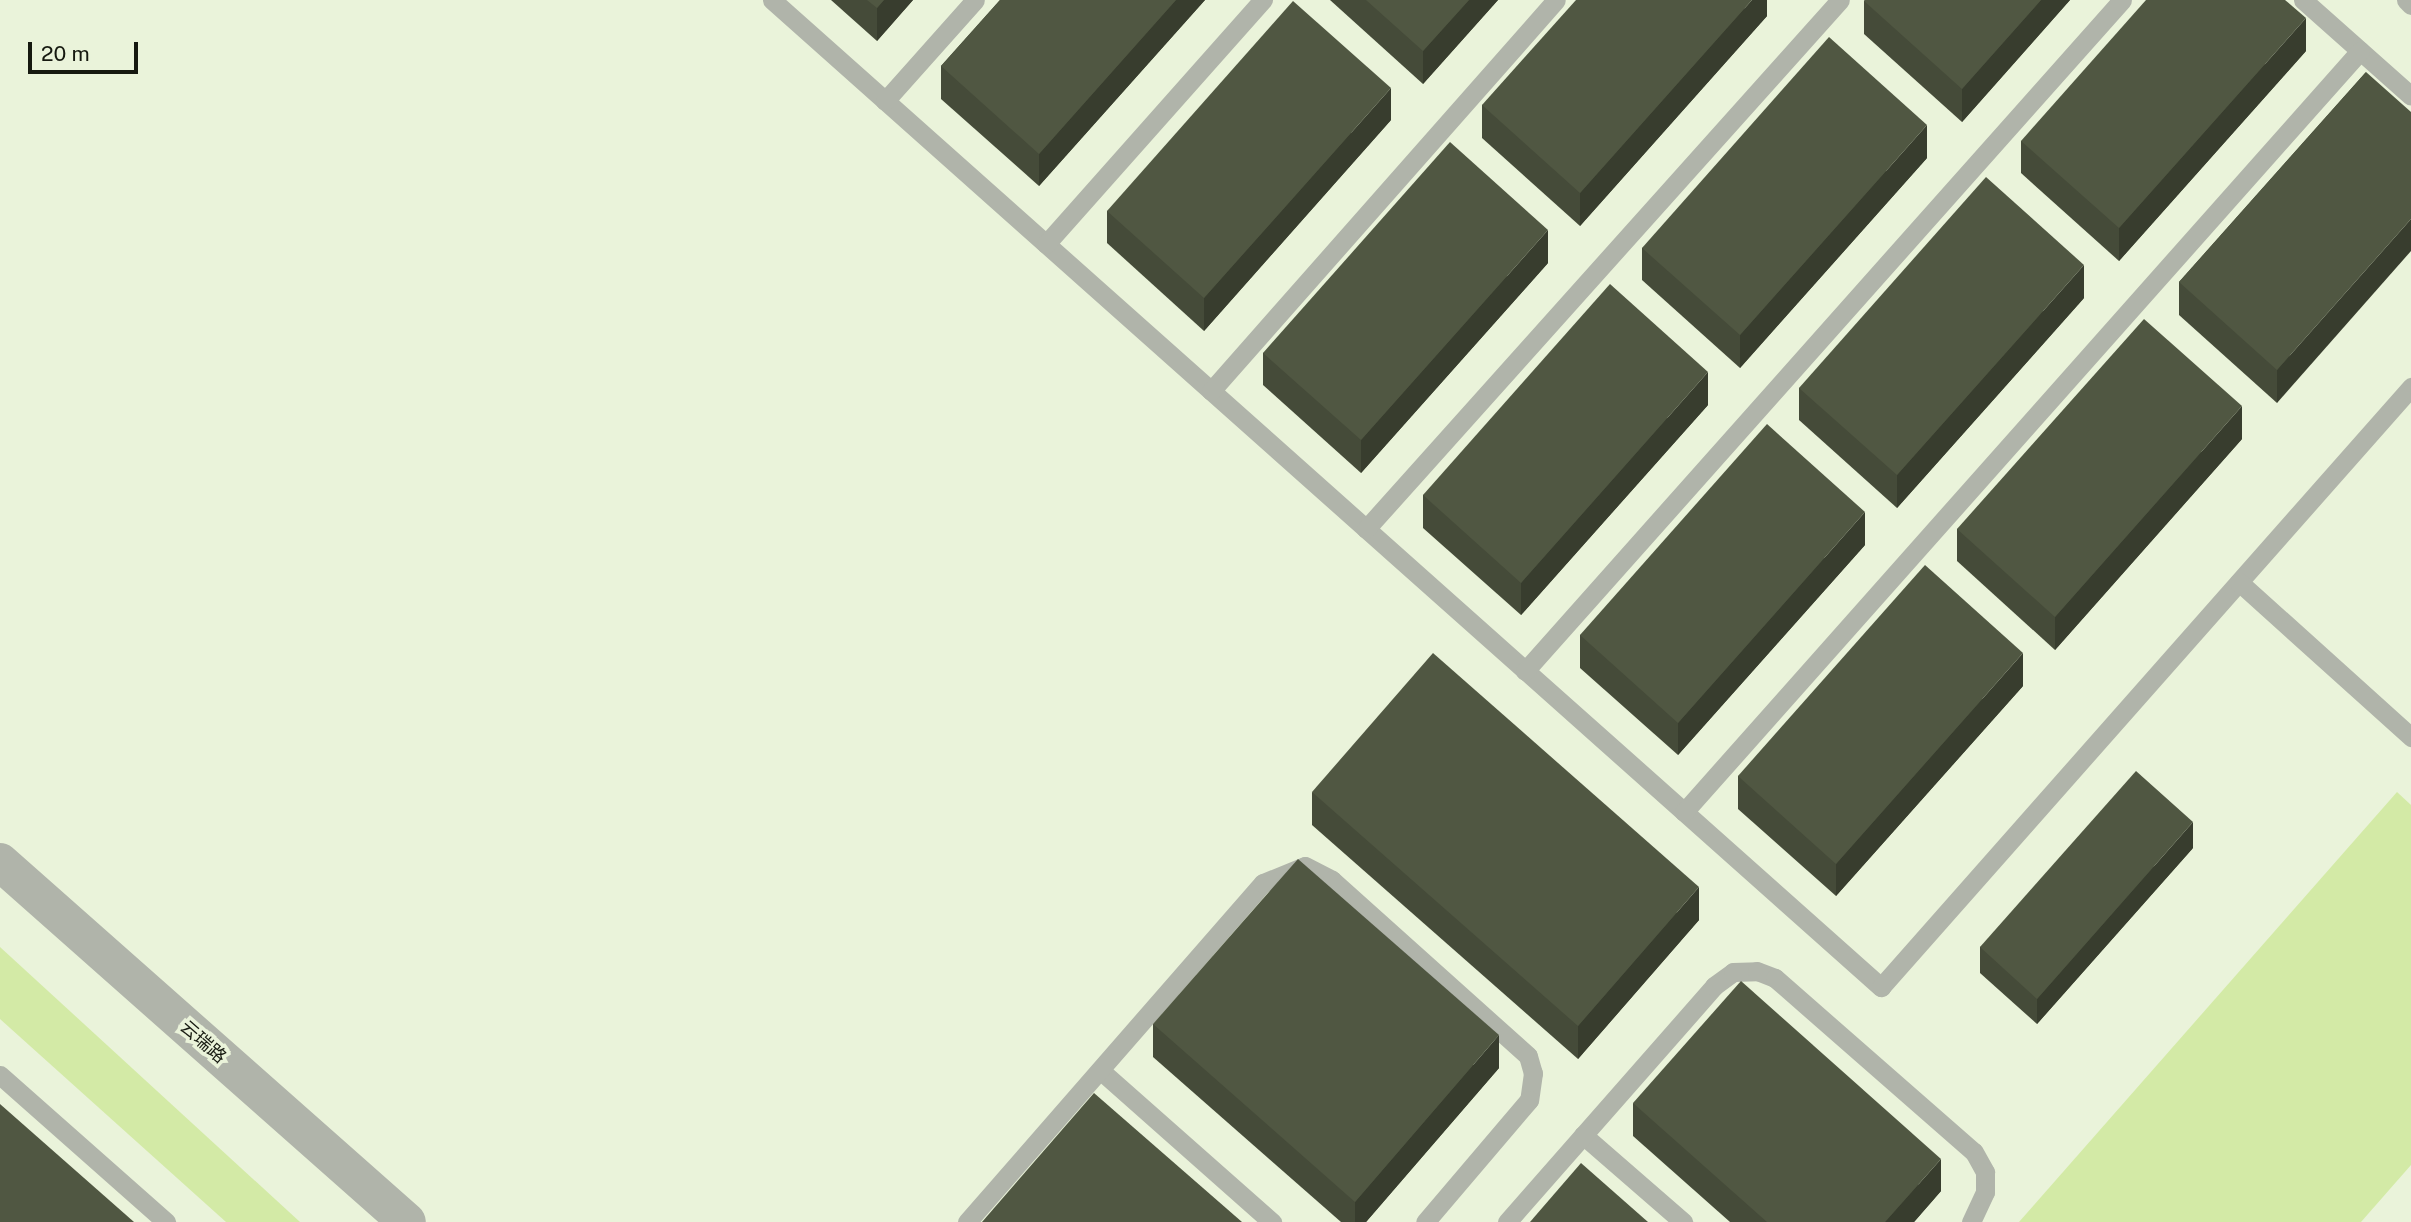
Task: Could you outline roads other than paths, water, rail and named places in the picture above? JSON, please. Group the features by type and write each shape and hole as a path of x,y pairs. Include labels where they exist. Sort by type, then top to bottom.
{"street":[{"name":"云瑞路","path":"0,862 403,1221"}],"lane":[{"path":"772,0 1881,987 2411,387"},
{"path":"885,101 975,0"},
{"path":"1046,244 1263,0"},
{"path":"1211,391 1556,0"},
{"path":"1366,529 1840,0"},
{"path":"1525,671 2122,0"},
{"path":"2303,0 2411,96"},
{"path":"2406,0 2411,5"},
{"path":"1684,812 2360,51"},
{"path":"2239,582 2411,737"},
{"path":"967,1222 1263,883 1293,867 1317,870 1515,1040 1533,1073 1519,1115 1425,1222"},
{"path":"1507,1222 1714,986 1733,972 1757,971 1775,978 1973,1152 1985,1172 1985,1192 1971,1222"},
{"path":"1100,1070 1272,1222"},
{"path":"0,1075 166,1222"},
{"path":"1583,1135 1683,1222"}]}
